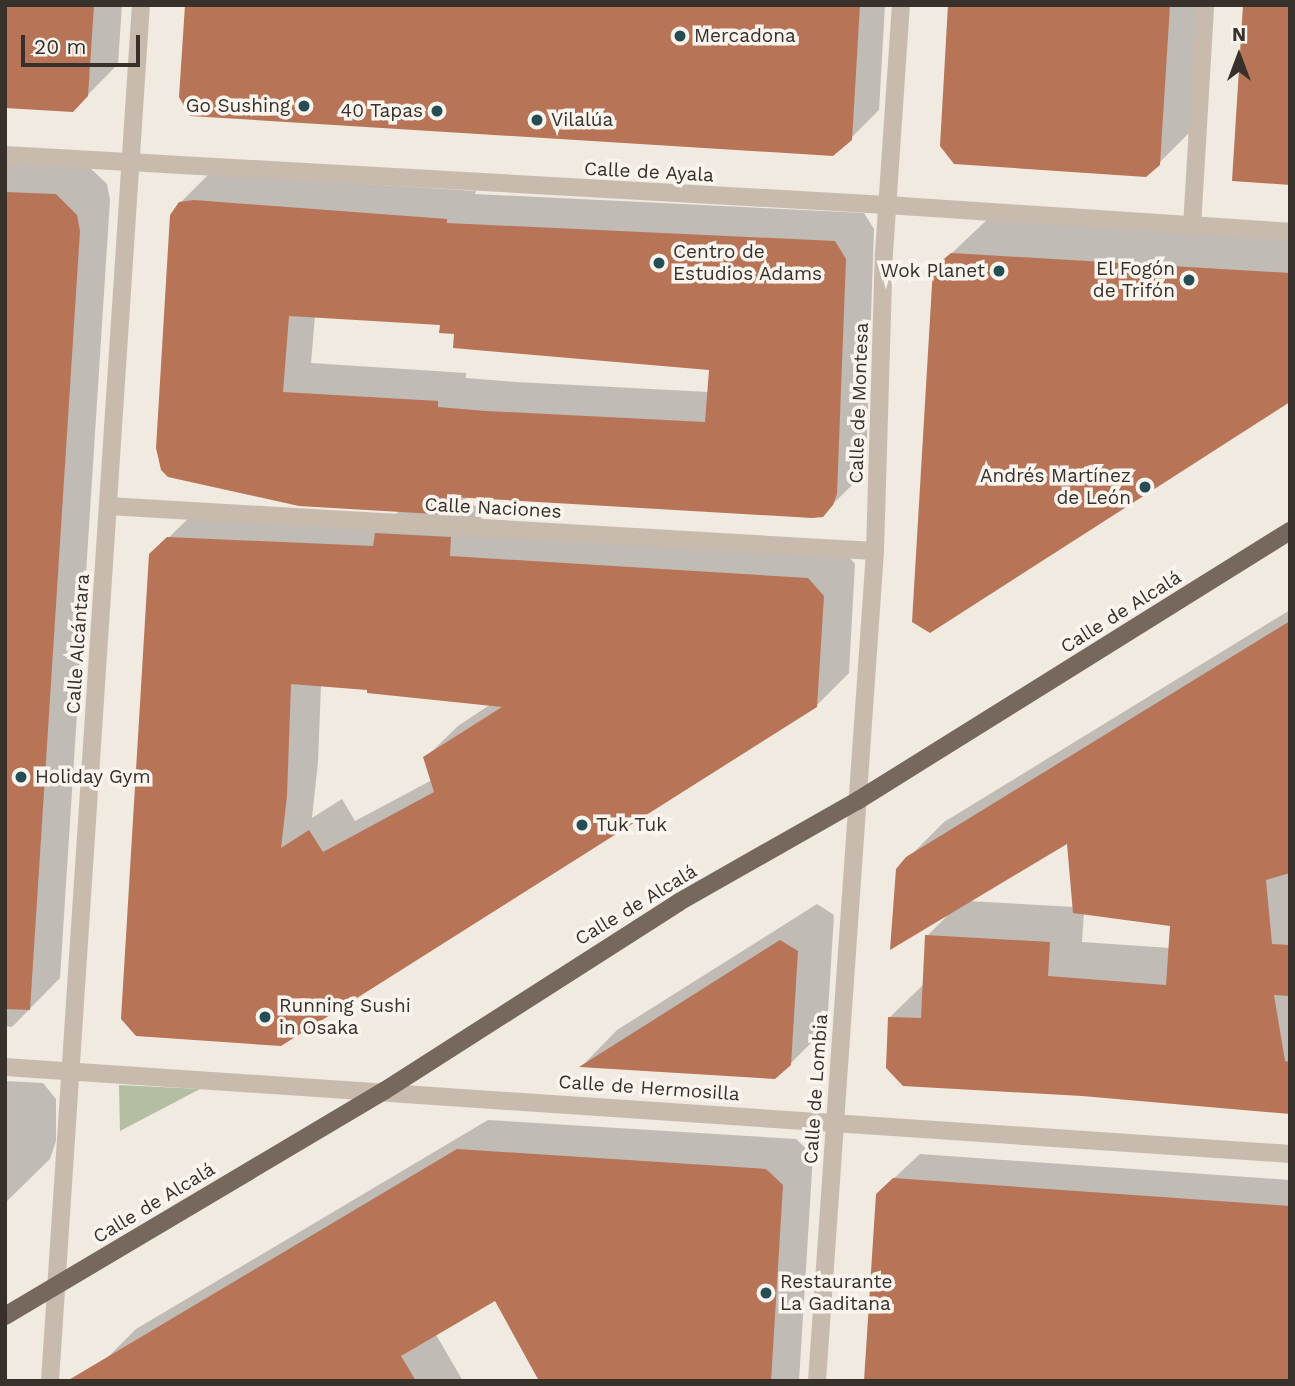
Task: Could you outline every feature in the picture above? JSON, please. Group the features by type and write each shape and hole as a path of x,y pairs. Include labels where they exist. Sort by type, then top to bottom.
{"main road":[{"name":"Calle de Alcalá","path":"5,1316 384,1091 679,902 857,801 1290,531"}],"street":[{"name":"Calle Alcántara","path":"50,1381 141,5"},
{"name":"Calle de Montesa","path":"857,801 875,551 887,205 901,5"},
{"path":"1192,227 1205,5"},
{"name":"Calle de Ayala","path":"5,155 887,205 1290,232"},
{"name":"Calle Naciones","path":"108,506 875,551"},
{"name":"Calle de Lombia","path":"817,1381 857,801"},
{"name":"Calle de Hermosilla","path":"5,1068 384,1091 1290,1154"}],"green space":[{"path":"119,1085 200,1089 120,1131"}],"building":[{"path":"5,5 94,5 88,96 73,112 5,108"},
{"path":"185,5 860,5 852,140 833,156 190,116 179,97"},
{"path":"948,5 1170,5 1160,165 1146,177 954,164 940,146"},
{"path":"1243,5 1290,5 1290,185 1232,181"},
{"path":"5,192 56,194 77,215 80,231 30,1010 5,1009"},
{"path":"194,200 447,219 447,223 835,241 846,259 837,494 833,505 823,517 812,518 453,497 452,515 299,506 168,477 161,470 156,448 170,215 179,202","holes":["289,316 440,325 439,333 454,334 453,348 709,370 705,422 486,411 438,407 438,401 283,392"]},
{"path":"951,253 1290,273 1290,402 930,633 912,622 933,268"},
{"path":"375,533 451,537 450,556 808,578 824,596 817,707 281,1046 136,1036 121,1019 149,554 167,537 373,546","holes":["291,684 367,690 367,693 502,707 423,757 434,792 323,852 309,830 281,848 287,796"]},
{"path":"1290,621 1290,873 1266,880 1272,944 1290,945 1290,996 1274,995 1285,1061 1290,1062 1290,1114 1082,1096 903,1086 886,1068 888,1017 921,1018 925,935 1050,942 1048,976 1166,985 1170,926 1073,913 1067,844 890,950 896,869 906,857"},
{"path":"780,940 798,951 791,1065 775,1079 579,1067"},
{"path":"457,1149 766,1169 783,1185 771,1381 539,1381 495,1301 401,1356 416,1381 67,1381"},
{"path":"893,1178 1290,1206 1290,1381 864,1381 876,1194"}],"place":[{"name":"Mercadona","path":"680,36"},
{"name":"Go Sushing","path":"304,106"},
{"name":"40 Tapas","path":"437,111"},
{"name":"Vilalúa","path":"537,120"},
{"name":"Centro de Estudios Adams","path":"659,263"},
{"name":"Wok Planet","path":"999,271"},
{"name":"El Fogón de Trifón","path":"1189,280"},
{"name":"Andrés Martínez de León","path":"1145,487"},
{"name":"Holiday Gym","path":"21,777"},
{"name":"Tuk Tuk","path":"582,825"},
{"name":"Running Sushi in Osaka","path":"265,1017"},
{"name":"Restaurante La Gaditana","path":"766,1293"}]}
